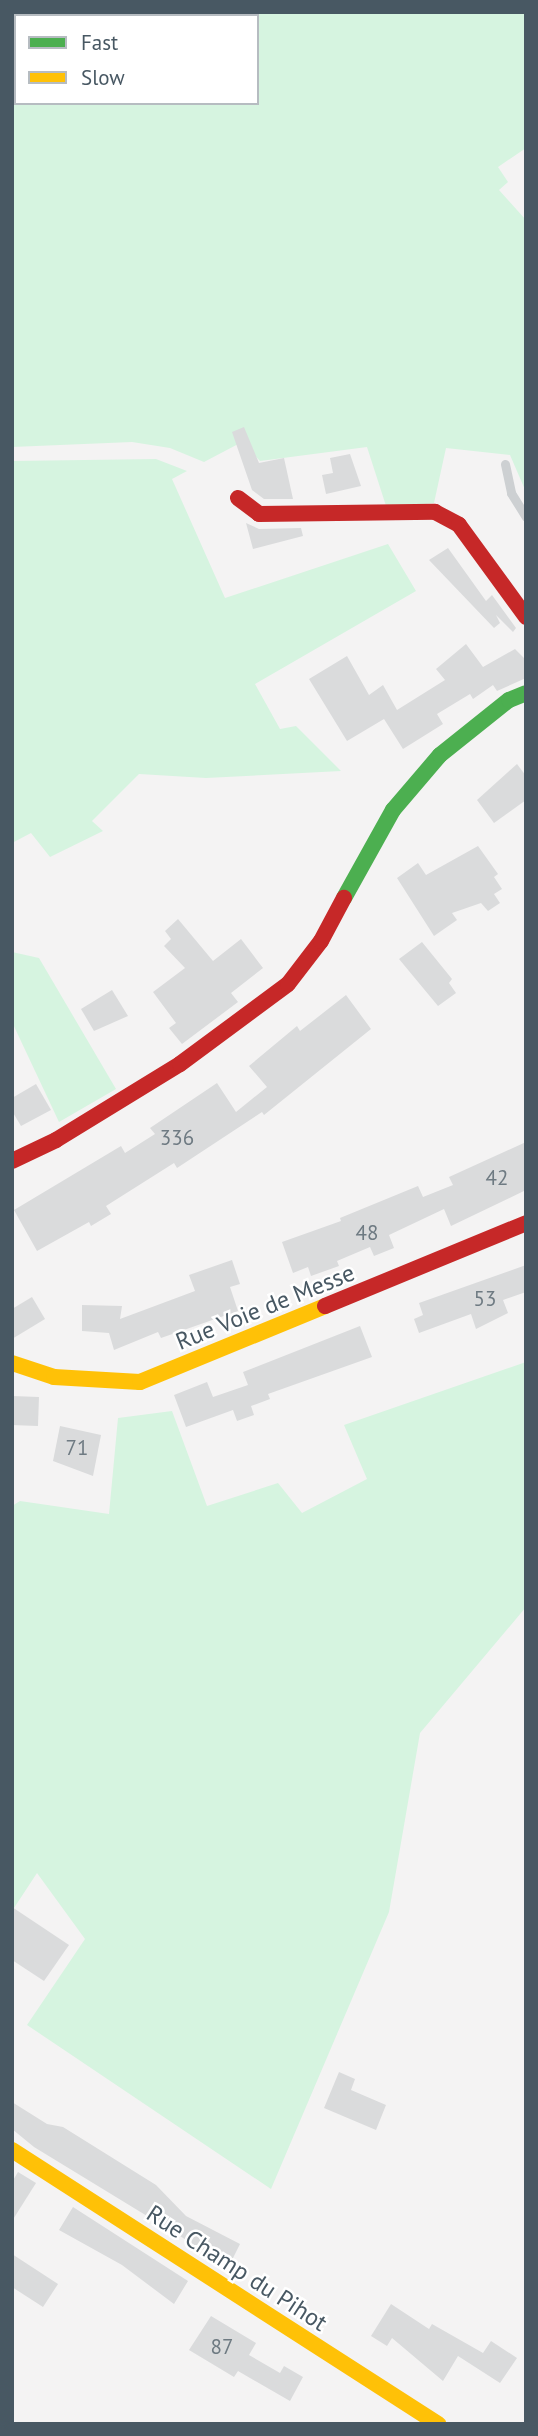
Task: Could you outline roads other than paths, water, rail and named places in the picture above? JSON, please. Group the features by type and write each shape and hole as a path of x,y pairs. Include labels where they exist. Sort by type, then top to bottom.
{"street":[{"path":"238,498 259,514 435,512 459,525 526,617"},
{"path":"12,1161 56,1140 180,1064 288,985 321,941 393,810 440,755 509,700 526,693"},
{"name":"Rue Voie de Messe","path":"12,1363 54,1377 140,1382 526,1223"},
{"name":"Rue Champ du Pihot","path":"12,2150 438,2424"}],"lane":[{"path":"505,464 512,493 526,517"}]}
